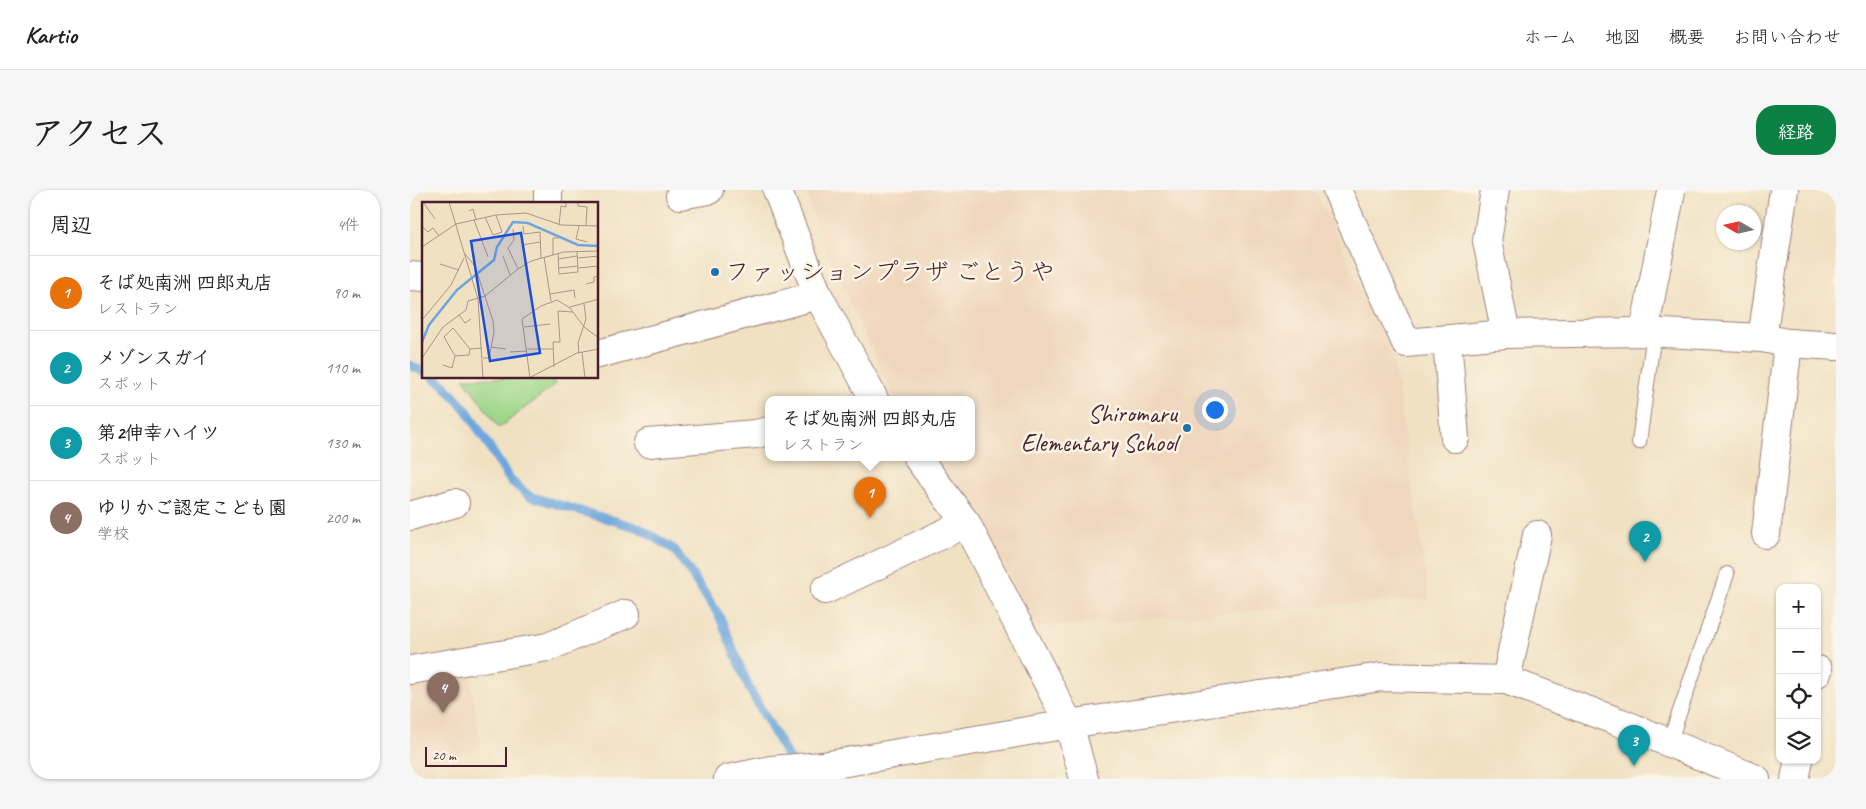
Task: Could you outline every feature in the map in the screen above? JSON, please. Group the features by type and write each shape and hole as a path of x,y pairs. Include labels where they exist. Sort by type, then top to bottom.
{"street":[{"path":"680,195 709,190"},
{"path":"777,190 818,295 870,396"},
{"path":"1337,190 1406,342 1506,334 1649,332 1836,346"},
{"path":"1495,190 1487,241 1506,334"},
{"path":"1766,534 1784,190"},
{"path":"1649,332 1672,191"},
{"path":"599,354 818,295"},
{"path":"1448,339 1455,438"},
{"path":"648,442 765,432"},
{"path":"920,461 966,523 1069,724 1084,779"},
{"path":"410,516 455,502"},
{"path":"825,590 966,523"},
{"path":"1506,680 1537,535"},
{"path":"410,670 548,647 626,614"},
{"path":"728,779 771,770 823,766 1069,724 1381,677 1506,680 1756,779"},
{"path":"1795,779 1798,764"}],"lane":[{"path":"1639,442 1649,332"},
{"path":"1669,743 1727,574"}],"shaded area":[{"name":"Shiromaru Elementary School","path":"805,190 1315,190 1393,358 1429,598 1037,627 985,527 939,461 975,461 975,396 894,396 826,252"},
{"path":"468,668 482,749 434,759 436,779 410,779 410,678"}],"green space":[{"path":"464,379 552,379 555,385 499,428"}],"waterway":[{"path":"410,365 422,371"},
{"path":"436,379 467,411 510,480 529,496 639,528 675,550 719,615 749,688 793,766"}],"place":[{"name":"ファッションプラザ ごとうや","path":"715,272"},
{"name":"Shiromaru Elementary School","path":"1187,428"},
{"name":"そば処南洲 四郎丸店","path":"870,518"},
{"name":"メゾンスガイ","path":"1645,562"},
{"name":"ゆりかご認定こども園","path":"443,713"},
{"name":"第2伸幸ハイツ","path":"1634,766"}]}
